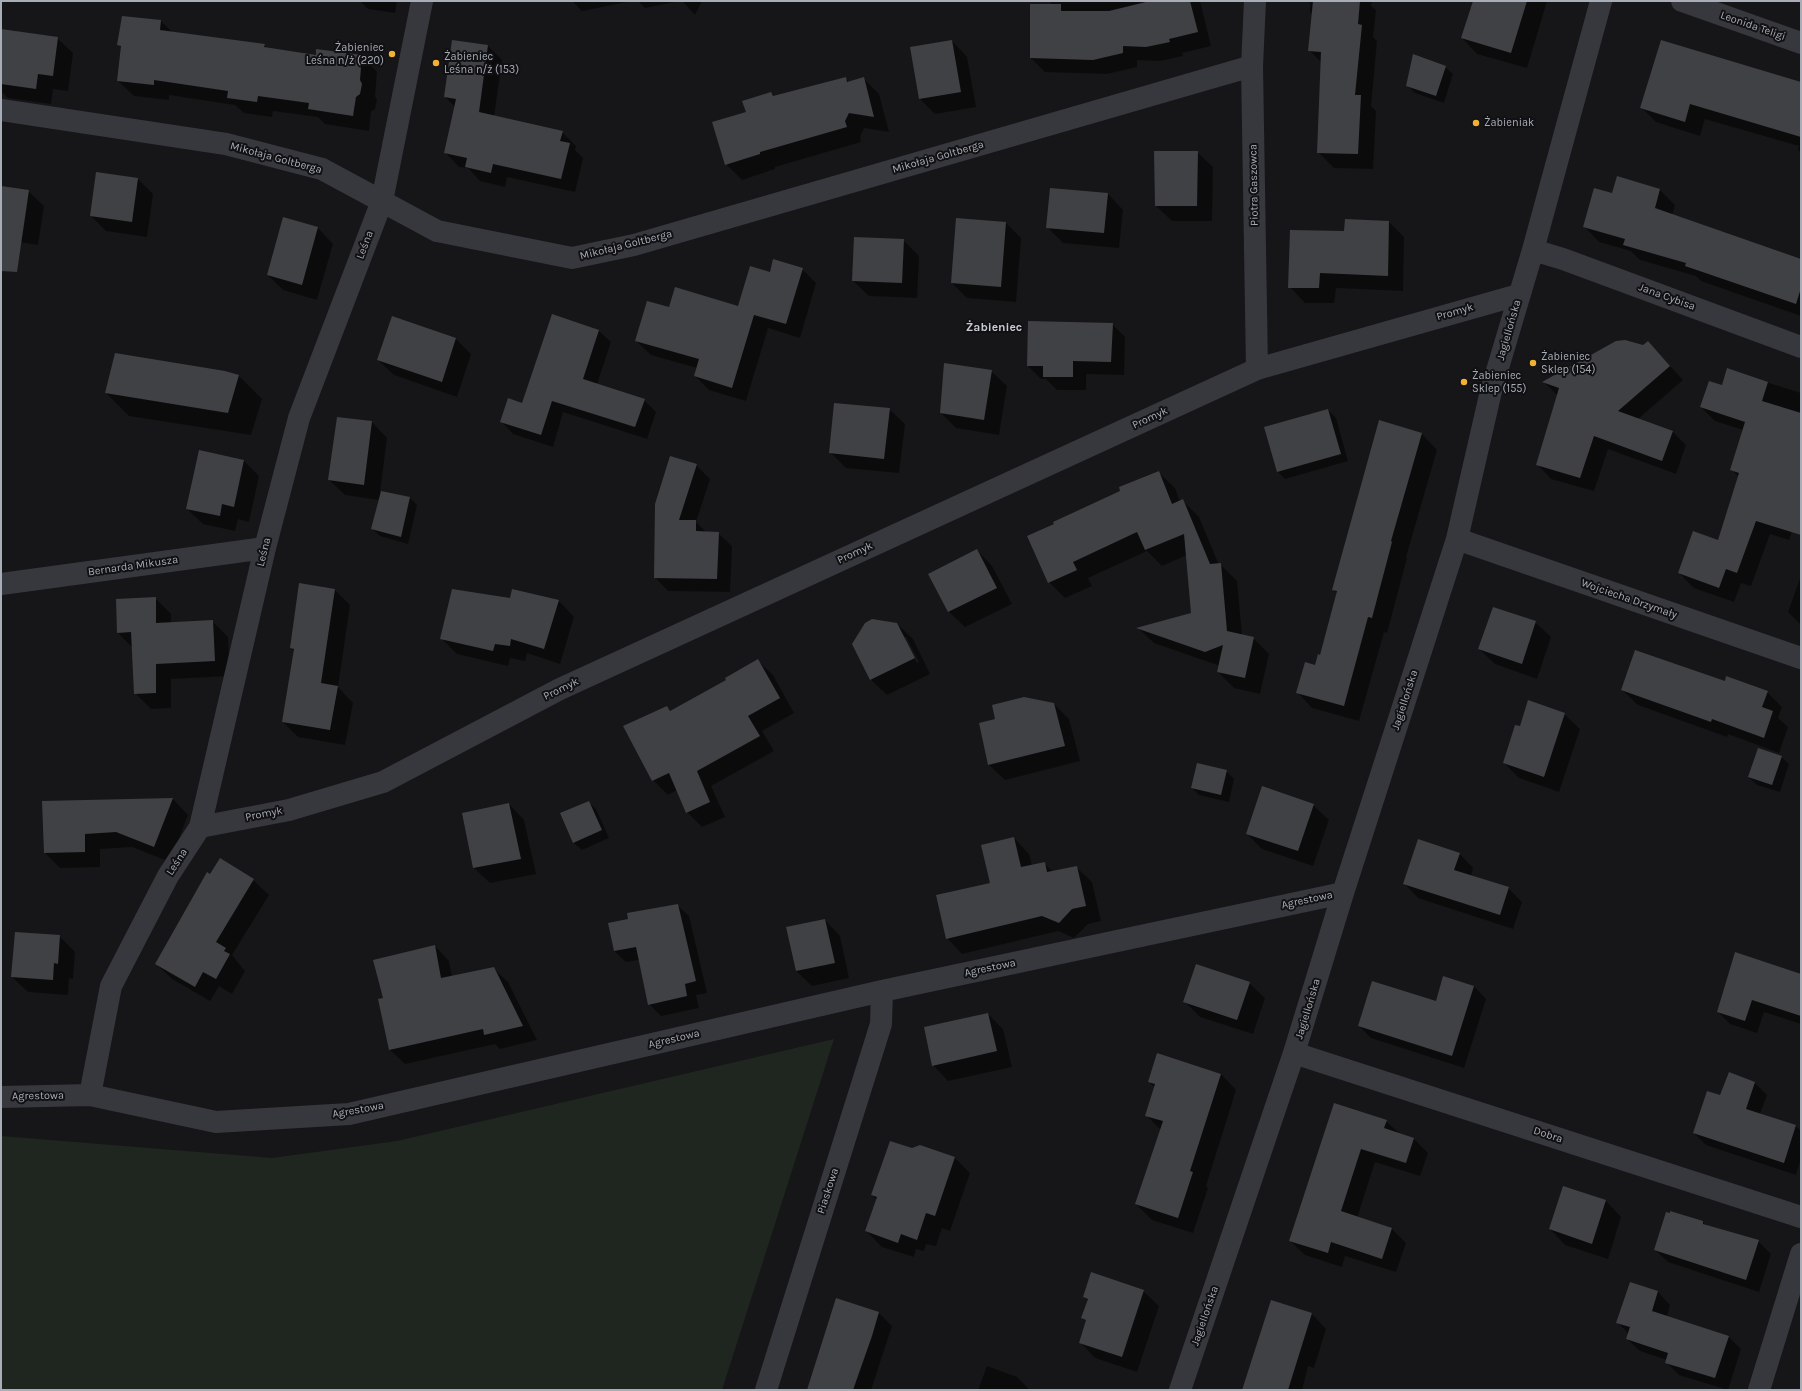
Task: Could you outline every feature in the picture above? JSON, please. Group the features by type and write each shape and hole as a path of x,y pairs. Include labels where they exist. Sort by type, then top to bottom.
{"street":[{"name":"Leśna","path":"90,1094 111,986 168,876 200,827 265,548 299,418 382,201 422,1"},
{"name":"Piotra Gaszowca","path":"1256,1 1252,66 1258,369"},
{"name":"Jagiellońska","path":"1180,1390 1294,1052 1343,893 1458,539 1491,391 1518,295 1533,250 1601,1"},
{"name":"Leonida Teligi","path":"1682,1 1801,42"},
{"name":"Mikołaja Goltberga","path":"1,110 226,144 322,169 437,231 572,258 634,245 1252,66"},
{"name":"Jana Cybisa","path":"1533,250 1563,259 1801,347"},
{"name":"Promyk","path":"200,827 288,810 383,782 560,688 1258,369 1518,295"},
{"name":"Wojciecha Drzymały","path":"1458,539 1801,658"},
{"name":"Bernarda Mikusza","path":"1,584 265,548"},
{"name":"Agrestowa","path":"1,1097 90,1094 216,1122 348,1114 882,991 1343,893"},
{"name":"Piaskowa","path":"766,1390 881,1024 882,991"},
{"name":"Dobra","path":"1294,1052 1801,1216"},
{"path":"1759,1390 1801,1254"}],"shaded area":[{"path":"834,1039 722,1390 1,1390 1,1136 272,1158 397,1141"}],"building":[{"path":"1150,1 1190,1 1198,32 1169,39 1170,42 1146,47 1123,46 1123,53 1093,60 1030,58 1030,4 1061,4 1061,11 1109,11"},
{"path":"1313,1 1360,1 1358,24 1362,25 1355,95 1361,95 1358,154 1317,153 1321,52 1308,51"},
{"path":"1473,1 1527,1 1511,53 1461,38"},
{"path":"122,16 161,20 160,30 265,44 264,47 316,55 316,49 362,55 360,80 362,84 360,94 356,97 353,116 308,109 309,103 258,96 257,102 227,98 228,91 154,80 154,85 117,81 121,46 117,45"},
{"path":"1,29 58,37 53,76 38,74 36,89 1,84"},
{"path":"452,40 488,45 479,112 563,131 560,141 570,143 561,179 493,164 491,173 465,167 467,158 444,153 456,99 444,97"},
{"path":"952,40 961,92 919,99 910,47"},
{"path":"1661,40 1801,82 1801,137 1690,104 1685,122 1640,108"},
{"path":"1413,54 1446,66 1436,96 1406,86"},
{"path":"846,77 847,82 864,77 874,117 849,113 845,121 847,127 760,152 760,154 725,165 712,122 746,112 742,101 771,92 773,96"},
{"path":"1154,151 1198,151 1197,206 1155,206"},
{"path":"96,172 138,178 132,222 90,216"},
{"path":"1617,176 1660,189 1655,208 1801,259 1801,288 1796,304 1685,266 1686,263 1623,245 1625,239 1583,227 1594,188 1612,193"},
{"path":"1,186 29,190 17,272 1,271"},
{"path":"1050,188 1108,193 1104,233 1046,228"},
{"path":"283,217 318,227 302,285 267,275"},
{"path":"956,218 1006,222 1001,287 951,283"},
{"path":"1345,219 1389,221 1388,276 1320,273 1319,288 1288,288 1290,230 1344,231"},
{"path":"854,237 904,239 902,283 852,281"},
{"path":"773,259 803,268 786,324 754,315 732,388 694,376 699,359 635,341 647,301 669,307 675,287 738,306 750,266 770,272"},
{"path":"552,314 599,330 583,379 645,399 635,427 552,401 541,435 500,422 508,398 522,403"},
{"path":"392,316 456,338 442,382 377,360"},
{"path":"1028,321 1113,323 1111,362 1073,361 1073,377 1043,377 1043,366 1027,366"},
{"path":"1625,340 1643,345 1648,341 1670,366 1618,411 1673,431 1662,461 1594,436 1580,478 1536,465 1559,388 1542,382 1616,341"},
{"path":"115,353 225,371 239,375 228,413 105,393"},
{"path":"944,363 992,370 984,420 940,413"},
{"path":"1727,368 1768,382 1762,401 1801,413 1801,535 1756,521 1737,573 1726,569 1719,588 1678,573 1693,531 1718,540 1739,473 1730,470 1745,422 1700,407 1709,381 1722,385"},
{"path":"834,403 890,408 884,459 829,453"},
{"path":"1328,409 1341,454 1277,472 1264,427"},
{"path":"337,417 372,421 364,485 328,480"},
{"path":"1379,420 1422,433 1391,541 1392,542 1372,618 1368,617 1344,706 1296,693 1305,662 1315,665 1318,654 1320,655 1337,591 1332,590"},
{"path":"199,450 244,460 234,507 222,504 220,516 186,509"},
{"path":"670,456 697,464 679,520 696,520 696,531 719,532 717,579 654,578 655,504"},
{"path":"1159,471 1172,504 1183,499 1210,564 1221,563 1227,631 1254,637 1245,678 1217,672 1223,645 1205,652 1136,628 1191,613 1184,534 1145,550 1137,532 1073,562 1077,570 1048,583 1027,536 1054,524 1053,522 1120,491 1119,487"},
{"path":"381,491 410,497 401,537 371,529"},
{"path":"977,549 997,588 948,612 928,574"},
{"path":"299,583 335,589 321,683 338,686 330,730 282,722 294,649 290,648"},
{"path":"452,589 510,598 512,589 559,600 544,649 511,639 510,646 495,644 493,651 440,639"},
{"path":"156,597 156,623 213,620 215,661 156,664 156,693 134,694 131,632 117,633 116,599"},
{"path":"1493,607 1536,621 1522,664 1478,649"},
{"path":"872,619 897,623 915,658 870,680 852,644 865,623"},
{"path":"1635,650 1725,681 1726,676 1768,691 1762,707 1773,711 1764,738 1712,719 1711,722 1621,690"},
{"path":"758,659 780,698 748,716 760,736 697,771 710,802 686,813 669,773 652,781 623,726 667,706 670,711 726,680 725,678"},
{"path":"1024,697 1054,703 1065,746 988,765 979,723 995,719 992,705"},
{"path":"1528,700 1565,713 1544,777 1503,763 1515,725 1520,726"},
{"path":"1758,748 1782,756 1772,785 1748,777"},
{"path":"1197,763 1227,770 1221,795 1191,788"},
{"path":"1262,786 1314,804 1298,851 1246,834"},
{"path":"173,798 154,847 116,832 85,834 85,852 44,853 42,801"},
{"path":"589,801 602,830 573,843 560,813"},
{"path":"509,803 521,859 473,868 462,813"},
{"path":"1014,837 1021,867 1045,862 1047,872 1077,866 1086,906 1072,909 1059,923 1042,916 946,939 936,895 990,883 981,845"},
{"path":"1418,839 1460,853 1454,870 1509,887 1500,915 1403,884"},
{"path":"220,858 254,879 216,942 226,948 224,951 230,954 216,979 203,972 195,987 155,964 207,872 210,874"},
{"path":"678,904 696,981 685,984 687,996 648,1005 636,947 614,951 608,923 628,919 627,913"},
{"path":"825,919 835,963 796,971 786,927"},
{"path":"15,932 60,935 58,964 54,963 53,980 11,977"},
{"path":"435,945 441,978 494,967 523,1026 484,1035 483,1029 389,1050 378,999 383,998 373,960"},
{"path":"1735,952 1801,974 1801,1016 1752,1000 1745,1021 1717,1012"},
{"path":"1196,964 1250,982 1237,1020 1183,1002"},
{"path":"1443,976 1474,986 1452,1056 1358,1026 1372,981 1436,1001"},
{"path":"988,1013 997,1051 932,1066 924,1027"},
{"path":"1157,1053 1221,1074 1190,1171 1193,1172 1178,1218 1135,1204 1163,1121 1145,1116 1155,1084 1148,1082"},
{"path":"1729,1072 1755,1082 1746,1109 1796,1125 1784,1163 1693,1133 1707,1091 1720,1095"},
{"path":"1334,1103 1387,1120 1384,1128 1414,1138 1406,1163 1361,1149 1341,1211 1392,1228 1382,1259 1331,1242 1328,1253 1289,1241"},
{"path":"890,1141 912,1148 920,1145 955,1157 935,1216 926,1213 917,1240 901,1234 898,1243 865,1231 877,1197 871,1195"},
{"path":"1563,1186 1606,1200 1592,1244 1549,1229"},
{"path":"1670,1211 1703,1221 1703,1224 1759,1240 1746,1280 1654,1250 1666,1212 1670,1213"},
{"path":"1091,1272 1144,1290 1122,1357 1079,1343 1086,1320 1081,1318 1088,1299 1083,1297"},
{"path":"1630,1282 1658,1291 1652,1311 1729,1336 1715,1378 1665,1363 1668,1353 1626,1339 1630,1327 1616,1323"},
{"path":"836,1298 879,1312 872,1336 853,1390 807,1390"},
{"path":"1271,1300 1312,1313 1288,1390 1242,1390"}],"place":[{"name":"Żabieniec Leśna n/ż (220)","path":"392,54"},
{"name":"Żabieniec Leśna n/ż (153)","path":"436,63"},
{"name":"Żabieniak","path":"1476,123"},
{"name":"Żabieniec Sklep (154)","path":"1533,363"},
{"name":"Żabieniec Sklep (155)","path":"1464,382"}],"district":[{"name":"Żabieniec","path":"994,328"}]}
